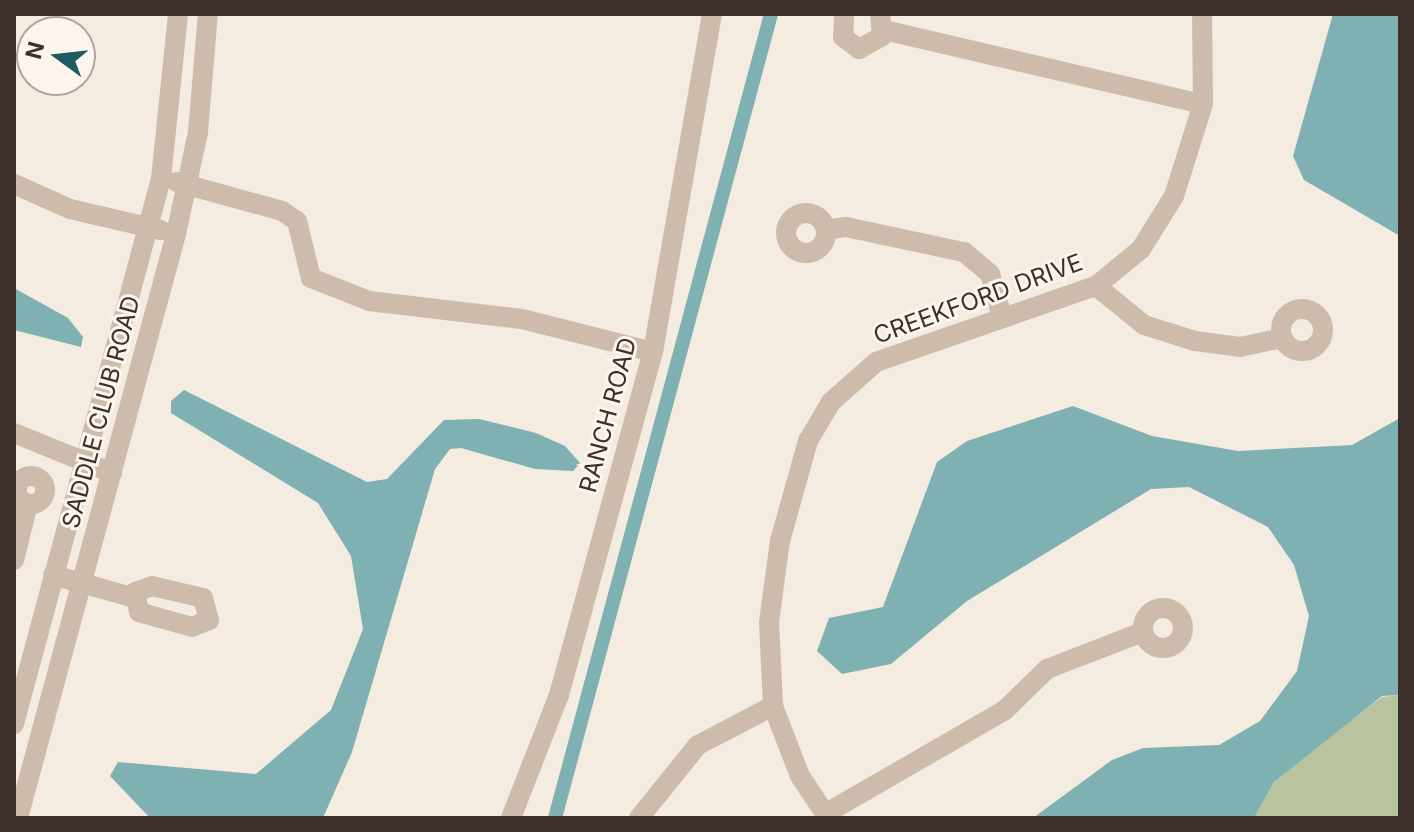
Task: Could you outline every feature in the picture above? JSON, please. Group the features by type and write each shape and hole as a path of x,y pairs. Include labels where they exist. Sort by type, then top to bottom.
{"street":[{"name":"SADDLE CLUB ROAD","path":"14,724 21,668 53,575 161,179 178,14"},
{"name":"SADDLE CLUB ROAD","path":"18,818 188,184 208,14"},
{"name":"RANCH ROAD","path":"511,818 559,695 653,352 712,14"},
{"path":"844,14 840,31 852,47 872,46 882,22 1203,104"},
{"name":"CREEKFORD DRIVE","path":"827,816 800,776 773,706 769,622 780,541 808,441 831,402 876,362 1096,286 1141,249 1174,196 1203,104 1202,14"},
{"path":"161,179 282,211 297,221 311,278 369,301 522,319 653,352"},
{"path":"14,184 70,209 176,234"},
{"path":"826,230 846,227 964,252 990,274 1002,317"},
{"path":"1096,286 1144,325 1195,341 1240,347 1282,338"},
{"path":"14,433 82,465 112,473"},
{"path":"14,560 28,504"},
{"path":"53,575 132,597"},
{"path":"827,816 1005,710 1047,669 1143,632"},
{"path":"21,668 57,676"},
{"path":"639,818 698,745 773,706"}],"green space":[{"path":"1400,695 1400,818 1254,818 1274,782 1382,697"}],"water":[{"path":"1333,14 1400,14 1400,236 1304,180 1293,156"},
{"path":"14,288 68,318 83,337 81,347 14,330"},
{"path":"184,390 367,482 387,479 444,420 479,419 536,433 565,446 580,463 573,471 535,469 461,448 450,449 435,469 352,752 323,818 150,818 110,776 118,762 256,774 331,710 363,629 351,556 318,503 171,413 171,401"},
{"path":"1073,406 1152,436 1238,451 1352,445 1400,418 1400,695 1382,696 1274,782 1254,818 1033,818 1112,760 1143,748 1219,745 1260,721 1297,671 1309,616 1294,565 1268,527 1189,487 1151,489 967,601 891,664 842,674 817,651 829,618 883,607 937,462 967,441"}],"waterway":[{"path":"555,818 771,14"}]}
